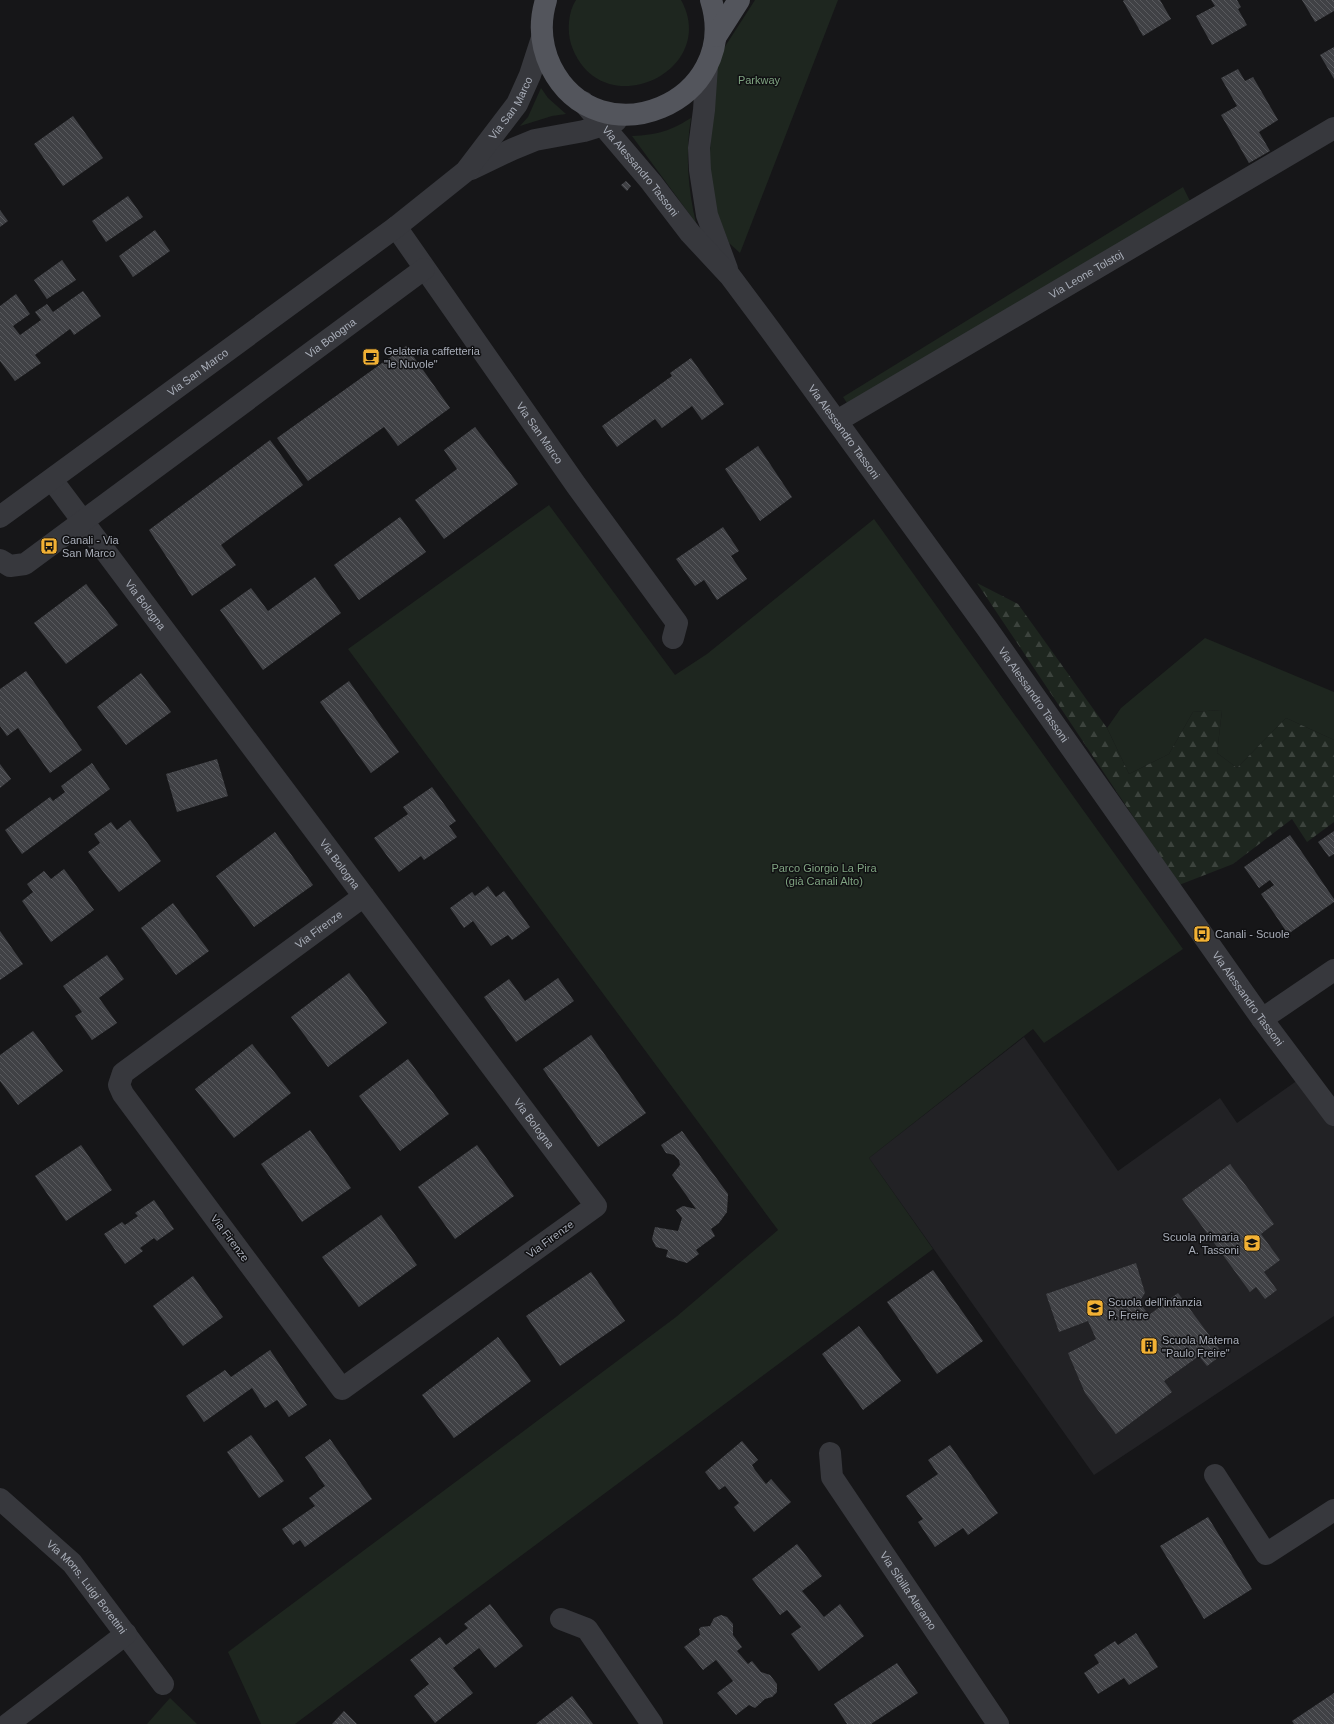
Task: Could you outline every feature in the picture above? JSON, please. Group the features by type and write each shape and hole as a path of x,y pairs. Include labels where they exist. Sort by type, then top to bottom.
{"main road":[{"path":"531,0 542,32 546,58 555,75 568,90 583,102 606,112 619,114 637,114 659,110 678,99 695,84 707,66 716,36 739,0"},
{"path":"542,32 546,0"},
{"path":"711,0 715,12 716,36"}],"street":[{"name":"Via San Marco","path":"466,171 517,104 530,75 542,32"},
{"name":"Via Alessandro Tassoni","path":"707,66 704,110 699,148 700,170 707,215 730,276"},
{"name":"Via Alessandro Tassoni","path":"583,102 651,182 690,233 730,276 986,627 1262,1019 1334,1115"},
{"name":"Via San Marco","path":"0,517 396,227 466,171 513,148 535,140 603,125 637,114"},
{"name":"Via Leone Tolstoj","path":"837,421 1334,128"},
{"name":"Via San Marco","path":"396,227 576,485 677,624 673,638"},
{"name":"Via Bologna","path":"0,560 10,566 25,564 424,269"},
{"name":"Via Bologna","path":"52,480 596,1206"},
{"name":"Via Firenze","path":"364,896 123,1073 119,1085 123,1094 342,1389 596,1206"},
{"path":"1262,1019 1334,970"},
{"name":"Via Sibilla Aleramo","path":"830,1453 832,1477 998,1724"},
{"path":"1215,1475 1266,1554 1334,1510"},
{"name":"Via Mons. Luigi Borettini","path":"0,1499 72,1563 163,1684"},
{"path":"561,1618 587,1630 652,1724"},
{"path":"8,1724 126,1634"}],"shaded area":[{"name":"Scuola dell'infanzia P. Freire","path":"1024,1037 1118,1171 1220,1098 1237,1123 1305,1075 1334,1116 1334,1316 1094,1475 869,1158"}],"green space":[{"path":"576,0 681,0 689,26 685,49 671,68 652,80 629,86 606,83 585,69 571,44 569,22 571,10"},
{"name":"Parkway","path":"755,0 838,0 740,253 729,243 714,205 709,169 715,62"},
{"path":"541,88 548,98 566,114 552,116 520,126 528,117"},
{"path":"691,118 688,144 688,171 696,223 632,136 663,132"},
{"path":"1183,187 1194,209 853,412 843,397"},
{"name":"Parco Giorgio La Pira (già Canali Alto)","path":"549,505 675,675 707,654 874,519 1183,949 1044,1043 1033,1029 869,1158 933,1249 295,1724 261,1724 228,1652 676,1317 778,1230 348,649"},
{"path":"977,583 1018,604 1107,728 1129,774 1169,754 1193,712 1222,710 1217,753 1237,768 1286,718 1334,740 1334,822 1307,842 1292,819 1233,864 1179,885"},
{"path":"1205,638 1334,692 1334,740 1286,718 1237,768 1217,753 1222,710 1193,712 1169,754 1129,774 1107,728 1121,708"},
{"path":"170,1698 197,1724 147,1724"}],"building":[{"path":"1160,0 1171,19 1143,36 1123,1"},
{"path":"1211,0 1237,0 1241,7 1238,9 1247,25 1212,45 1196,16 1215,6"},
{"path":"1302,0 1334,0 1334,11 1315,22"},
{"path":"1334,47 1334,79 1320,55"},
{"path":"1238,69 1245,81 1253,77 1278,120 1259,132 1270,151 1249,163 1221,115 1237,106 1221,78"},
{"path":"73,116 103,158 63,186 34,144"},
{"path":"626,181 631,186 627,191 621,185"},
{"path":"128,196 143,217 106,242 92,221"},
{"path":"0,210 8,221 0,227"},
{"path":"155,230 170,251 133,277 119,256"},
{"path":"62,260 76,280 47,299 34,280"},
{"path":"83,291 101,316 74,335 70,329 35,355 41,363 15,381 0,361 0,306 16,294 30,314 13,326 20,335 41,320 35,312 47,304 53,312"},
{"path":"406,346 450,408 398,446 384,427 308,481 277,438"},
{"path":"691,358 724,404 702,420 692,406 662,428 655,419 617,447 602,426 672,376 670,373"},
{"path":"475,427 518,484 444,539 415,500 457,469 444,450"},
{"path":"270,440 303,485 221,545 236,565 192,596 149,530"},
{"path":"758,446 792,497 760,521 725,469"},
{"path":"400,517 426,552 359,600 334,565"},
{"path":"723,527 739,551 731,556 747,579 717,600 704,580 695,586 676,559"},
{"path":"315,577 341,613 263,670 220,610 251,588 268,611"},
{"path":"86,584 118,625 66,664 34,623"},
{"path":"26,671 82,750 50,773 18,728 7,736 0,726 0,689"},
{"path":"141,673 171,712 126,745 97,707"},
{"path":"349,681 399,752 371,773 320,702"},
{"path":"217,759 228,796 177,812 166,774"},
{"path":"92,763 110,789 22,854 5,830 50,797 53,801 65,792 61,786"},
{"path":"0,764 11,779 0,788"},
{"path":"432,787 456,821 449,826 457,837 424,860 421,856 399,872 374,838 408,814 403,807"},
{"path":"130,820 161,861 119,892 88,852 100,843 94,834 111,822 117,830"},
{"path":"1334,831 1334,854 1329,857 1318,842"},
{"path":"275,832 313,885 254,927 216,876"},
{"path":"1290,835 1334,899 1334,902 1288,934 1261,894 1274,885 1270,880 1259,888 1244,867"},
{"path":"64,869 94,910 51,942 22,901 33,892 27,884 44,871 51,879"},
{"path":"488,886 496,897 504,891 530,927 512,940 508,935 491,946 473,921 464,928 450,908 472,892 475,896"},
{"path":"173,903 209,951 176,975 141,928"},
{"path":"0,931 23,964 0,980"},
{"path":"107,955 124,979 99,998 117,1023 92,1040 75,1016 82,1012 63,986"},
{"path":"349,973 387,1023 328,1067 291,1017"},
{"path":"558,978 574,1001 516,1042 484,997 509,979 525,1001"},
{"path":"33,1031 63,1071 18,1105 0,1081 0,1055"},
{"path":"591,1035 646,1113 598,1147 543,1069"},
{"path":"252,1044 291,1093 234,1138 195,1089"},
{"path":"408,1059 449,1114 400,1151 359,1096"},
{"path":"310,1130 351,1188 302,1222 261,1164"},
{"path":"682,1131 728,1194 727,1212 719,1223 711,1229 715,1236 696,1250 699,1254 687,1263 666,1257 668,1250 656,1247 652,1239 655,1227 678,1231 682,1218 676,1210 683,1206 696,1209 672,1175 680,1165 679,1160 674,1155 666,1153 661,1145"},
{"path":"81,1145 112,1190 66,1221 35,1176"},
{"path":"477,1145 514,1196 455,1239 418,1187"},
{"path":"1230,1164 1274,1224 1261,1234 1280,1260 1264,1272 1277,1290 1265,1299 1256,1287 1250,1292 1182,1199"},
{"path":"154,1200 174,1229 157,1241 154,1238 140,1248 143,1251 125,1264 104,1234 122,1222 125,1225 138,1216 135,1213"},
{"path":"381,1215 417,1265 359,1307 322,1257"},
{"name":"Scuola Materna \"Paulo Freire\"","path":"1136,1263 1145,1293 1139,1302 1149,1315 1178,1293 1223,1354 1207,1366 1199,1356 1164,1381 1172,1392 1116,1434 1085,1393 1068,1353 1096,1339 1088,1321 1059,1332 1046,1294"},
{"path":"933,1270 983,1341 937,1374 887,1302"},
{"path":"591,1272 625,1321 560,1366 526,1316"},
{"path":"193,1276 223,1317 183,1346 153,1306"},
{"path":"859,1326 901,1381 863,1410 822,1354"},
{"path":"498,1337 531,1381 454,1438 422,1395"},
{"path":"270,1350 307,1405 289,1417 277,1400 265,1408 252,1388 204,1422 186,1396 225,1370 231,1377"},
{"path":"251,1435 284,1481 259,1498 227,1452"},
{"path":"330,1439 372,1499 305,1547 300,1540 293,1545 282,1529 315,1506 309,1498 325,1486 305,1457"},
{"path":"742,1441 758,1460 752,1465 766,1484 771,1479 791,1502 754,1532 734,1507 739,1503 725,1486 719,1490 705,1472"},
{"path":"950,1445 998,1513 968,1535 963,1528 935,1547 918,1522 923,1519 906,1496 938,1474 928,1460"},
{"path":"1208,1517 1252,1589 1204,1619 1160,1546"},
{"path":"797,1544 822,1576 802,1591 824,1617 840,1604 864,1636 819,1671 791,1634 801,1627 787,1610 780,1615 752,1579"},
{"path":"490,1604 523,1646 495,1668 479,1648 453,1668 473,1693 435,1723 414,1696 429,1684 410,1660 440,1637 446,1645 468,1628 464,1624"},
{"path":"721,1615 727,1617 733,1624 733,1635 742,1647 737,1651 748,1664 752,1661 761,1672 770,1675 777,1684 777,1692 772,1697 765,1699 755,1708 749,1705 736,1715 717,1693 733,1681 716,1660 703,1670 684,1647 700,1635 699,1629 701,1627 710,1626 714,1618"},
{"path":"1136,1633 1158,1667 1129,1685 1124,1678 1098,1694 1084,1673 1099,1663 1094,1655 1115,1641 1118,1645"},
{"path":"897,1663 918,1693 871,1724 847,1724 834,1704"},
{"path":"1334,1693 1334,1724 1294,1724 1292,1721"},
{"path":"572,1696 593,1724 536,1724"},
{"path":"344,1711 357,1724 332,1724"}],"place":[{"name":"Gelateria caffetteria \"le Nuvole\"","path":"371,357"},
{"name":"Canali - Via San Marco","path":"49,546"},
{"name":"Canali - Scuole","path":"1202,934"},
{"name":"Scuola primaria A. Tassoni","path":"1252,1243"},
{"name":"Scuola dell'infanzia P. Freire","path":"1095,1308"},
{"name":"Scuola Materna \"Paulo Freire\"","path":"1149,1346"}]}
